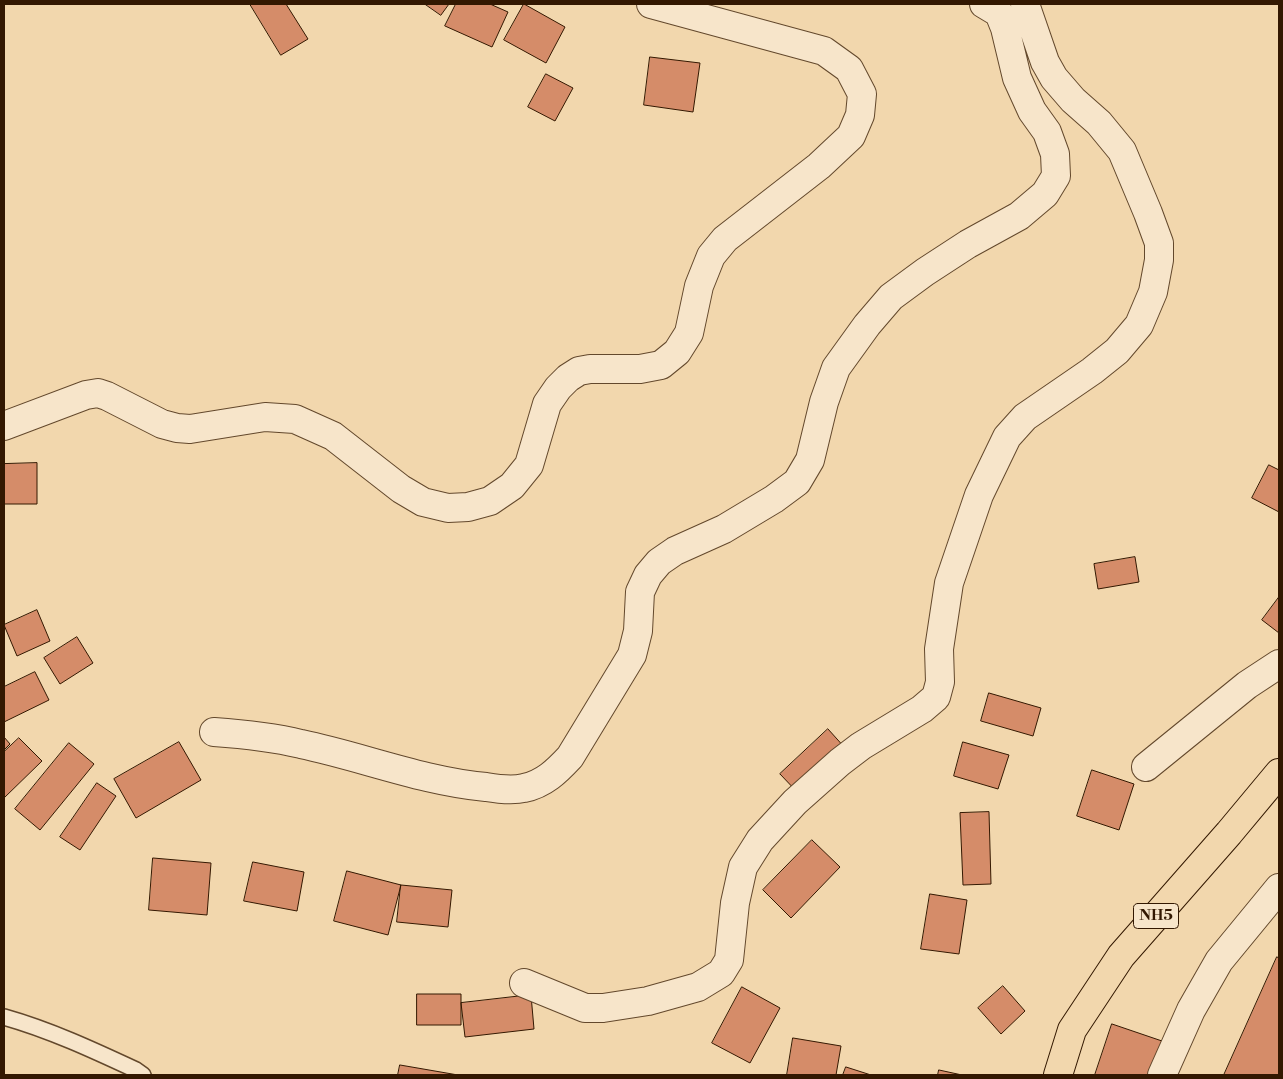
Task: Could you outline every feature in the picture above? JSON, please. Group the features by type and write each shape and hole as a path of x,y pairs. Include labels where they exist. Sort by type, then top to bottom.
{"highway":[{"name":"NH5","path":"1058,1075 1072,1030 1121,956 1279,773"}],"street":[{"path":"214,732 252,735 301,744 461,785 522,789 542,782 557,771 570,757 632,655 638,631 640,592 648,575 658,562 675,551 724,529 774,499 797,482 810,460 824,402 836,368 867,325 891,297 925,272 968,244 1018,216 1045,194 1056,176 1055,154 1047,132 1032,111 1017,78 1005,28 999,13 984,4"},
{"path":"524,982 585,1008 603,1008 648,1001 698,987 721,972 729,960 735,903 743,867 760,840 795,802 840,762 860,746 922,710 936,697 940,682 939,649 949,583 979,495 1007,437 1025,417 1092,371 1117,351 1139,325 1153,292 1159,260 1159,243 1122,151 1099,123 1073,100 1054,78 1045,62 1026,4"},
{"path":"4,426 86,395 98,393 162,424 177,428 190,429 265,417 295,419 333,436 401,489 423,502 448,508 468,507 490,501 512,486 529,465 547,404 568,378 579,371 590,369 640,369 661,365 677,352 689,333 699,286 711,256 725,239 832,154 851,136 860,115 862,94 849,69 824,51 665,6"},
{"path":"1146,766 1248,685 1279,664"},
{"path":"1162,1075 1192,1010 1219,961 1279,888"}],"lane":[{"path":"4,1017 30,1024 82,1045 143,1075"}],"building":[{"path":"250,4 286,4 308,39 281,55"},
{"path":"425,4 449,4 441,15"},
{"path":"456,4 490,4 508,12 492,47 445,26"},
{"path":"524,4 565,27 546,63 504,40"},
{"path":"650,57 700,63 693,112 644,105"},
{"path":"546,74 573,88 555,121 528,107"},
{"path":"37,463 37,504 4,504 4,464"},
{"path":"1269,465 1279,470 1279,512 1252,498"},
{"path":"1135,557 1139,582 1098,589 1094,564"},
{"path":"1279,597 1279,633 1262,620"},
{"path":"37,610 50,641 17,656 4,625"},
{"path":"77,637 93,663 60,684 44,658"},
{"path":"35,672 49,700 4,722 4,687"},
{"path":"989,693 1041,708 1033,736 981,721"},
{"path":"828,729 846,749 799,794 780,774"},
{"path":"4,737 10,744 4,750"},
{"path":"19,738 42,761 4,798 4,752"},
{"path":"179,742 201,780 136,818 114,779"},
{"path":"963,742 1009,755 998,789 954,776"},
{"path":"69,743 94,764 40,830 15,809"},
{"path":"1092,770 1134,784 1119,830 1077,816"},
{"path":"97,783 116,796 80,850 60,837"},
{"path":"989,812 991,884 963,885 960,813"},
{"path":"812,840 840,867 791,918 763,890"},
{"path":"153,858 211,863 207,915 149,910"},
{"path":"253,862 304,872 297,911 244,901"},
{"path":"347,871 401,885 388,935 334,921"},
{"path":"401,885 452,890 448,927 397,922"},
{"path":"930,894 967,900 959,954 921,949"},
{"path":"1277,957 1279,958 1279,1075 1224,1075"},
{"path":"1003,986 1025,1011 1001,1034 978,1008"},
{"path":"742,987 780,1008 750,1063 712,1043"},
{"path":"417,994 461,994 461,1025 417,1025"},
{"path":"531,995 534,1029 465,1037 461,1003"},
{"path":"1112,1024 1162,1041 1151,1075 1095,1075"},
{"path":"793,1038 841,1046 836,1075 787,1075"},
{"path":"400,1065 458,1075 398,1075"},
{"path":"846,1067 871,1075 843,1075"},
{"path":"939,1070 962,1075 938,1075"}]}
